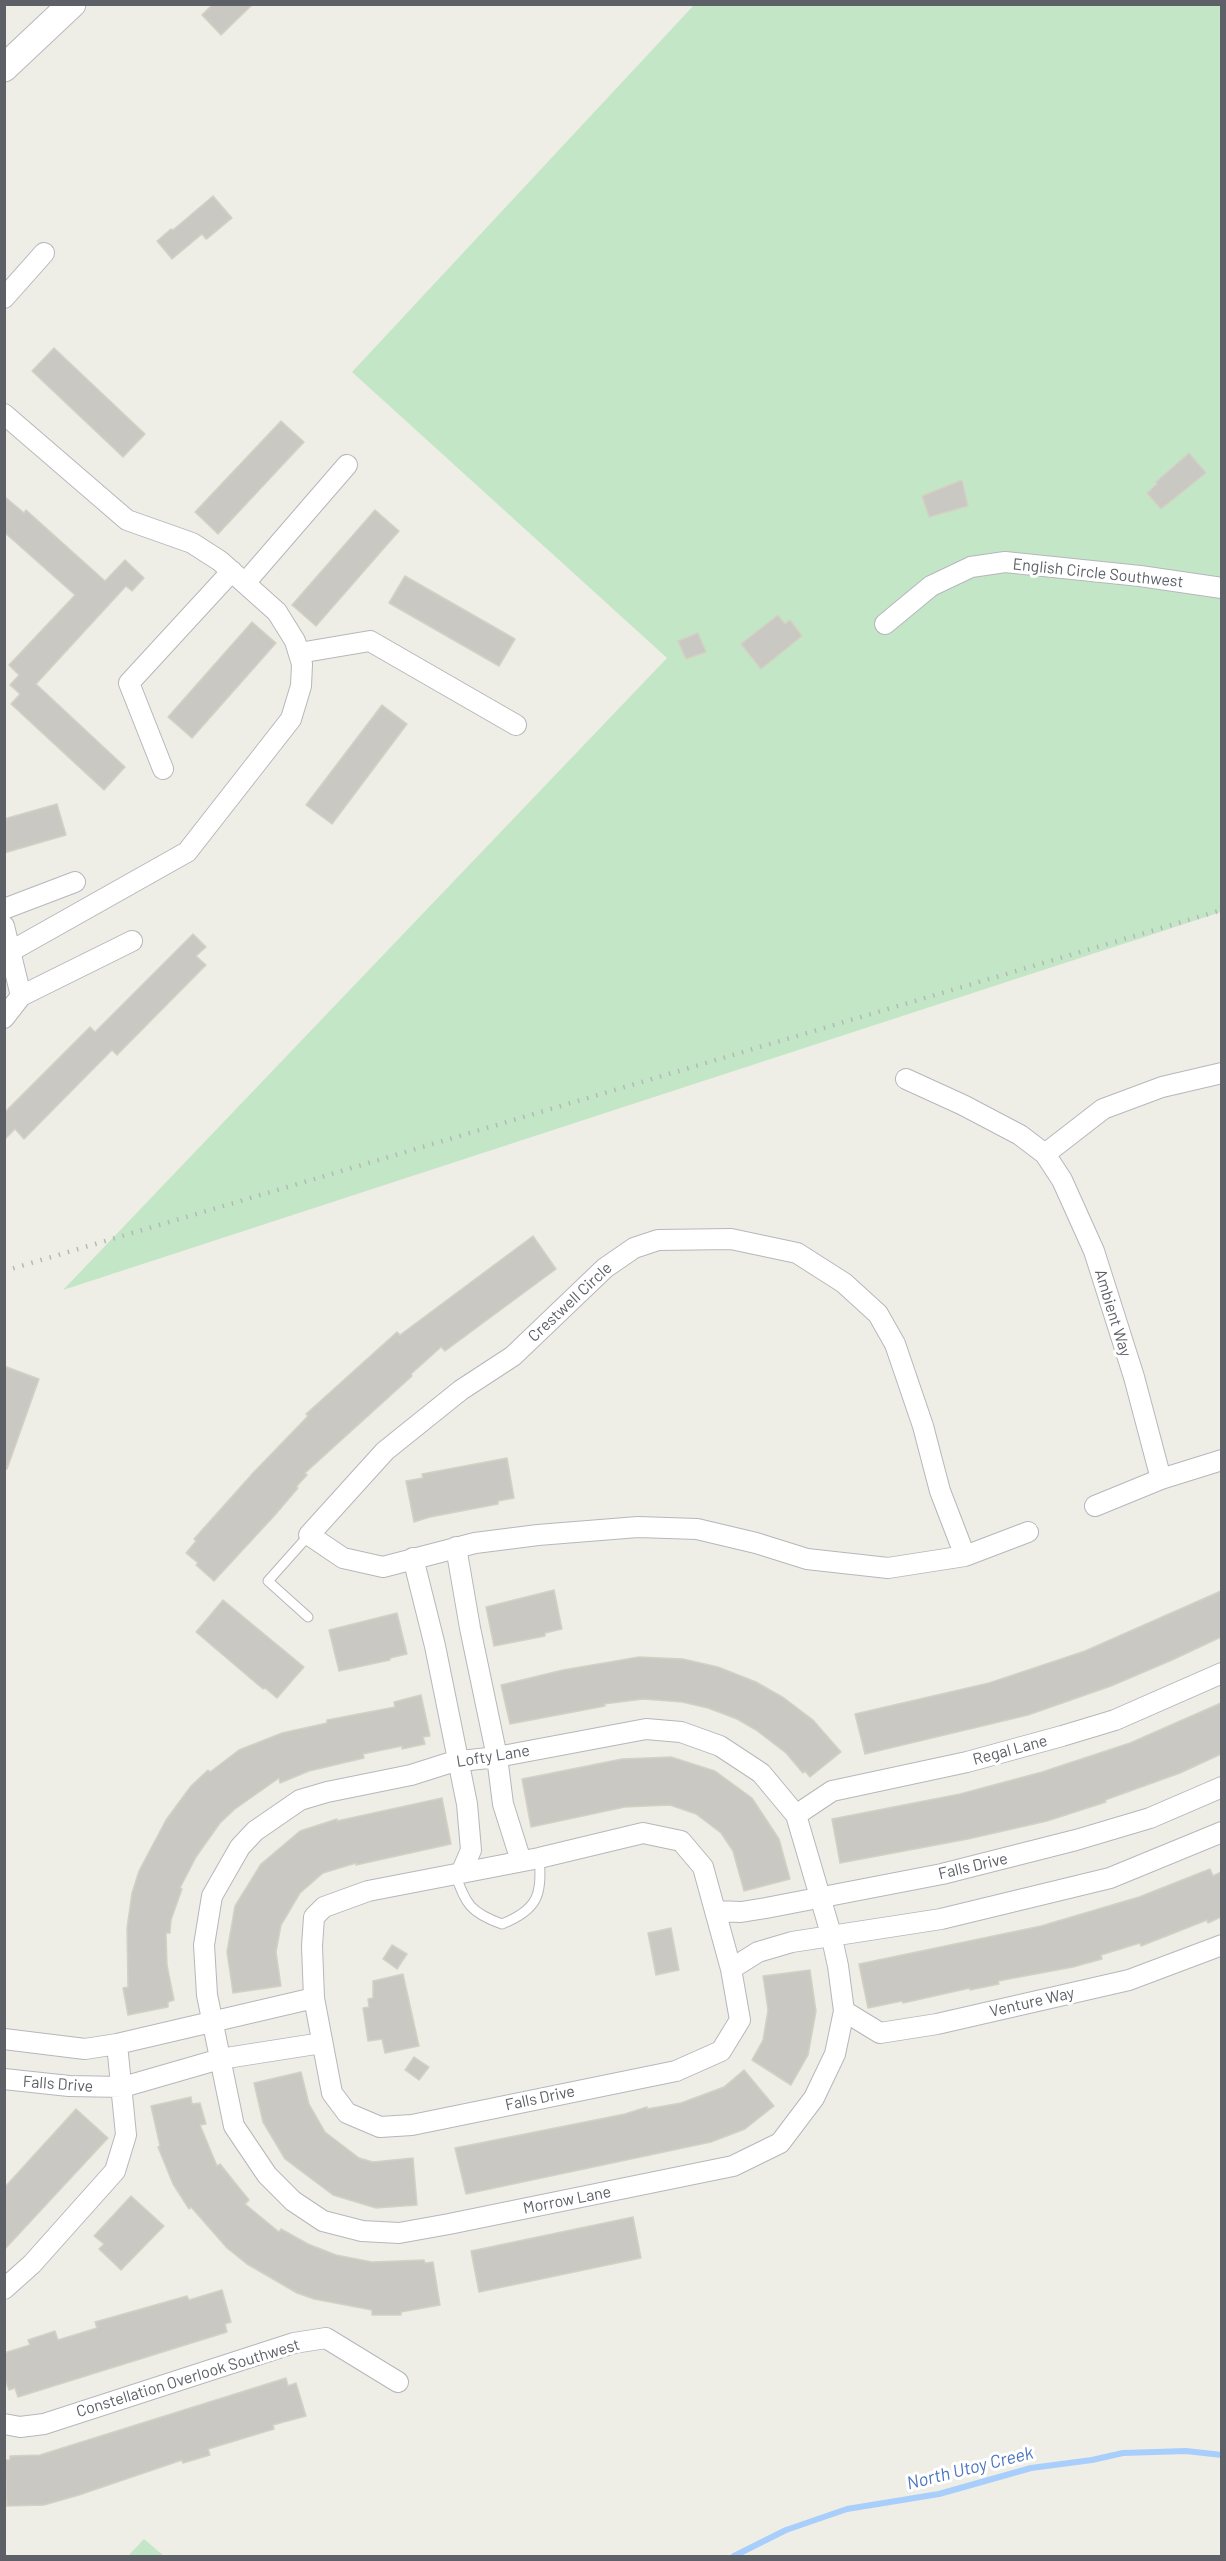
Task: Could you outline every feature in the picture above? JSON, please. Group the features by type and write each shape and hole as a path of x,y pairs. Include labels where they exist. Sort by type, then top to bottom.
{"street":[{"path":"4,68 72,4"},
{"path":"4,298 44,253"},
{"path":"4,414 127,520 192,543 238,577 277,612 295,641 302,664 301,686 291,719 187,852 8,953"},
{"path":"163,769 129,683 238,577 347,465"},
{"name":"English Circle Southwest","path":"885,624 931,586 970,567 1005,562 1140,576 1221,588"},
{"path":"299,653 370,641 516,725"},
{"path":"4,909 75,882"},
{"path":"4,926 8,953 21,996"},
{"path":"4,1018 21,996 132,941"},
{"path":"1045,1154 1103,1109 1162,1087 1221,1073"},
{"name":"Ambient Way","path":"906,1079 1020,1135 1045,1154 1062,1180 1095,1251 1134,1377 1161,1479"},
{"name":"Crestwell Circle","path":"309,1535 385,1451 443,1404 513,1356 605,1268 634,1248 658,1240 731,1239 797,1253 844,1283 878,1314 895,1344 923,1426 940,1491 965,1556"},
{"path":"1095,1506 1161,1479 1221,1460"},
{"path":"309,1535 343,1558 383,1567 456,1547 538,1535 638,1527 697,1530 756,1543 807,1559 888,1568 965,1556 1028,1532"},
{"path":"456,1547 497,1757 503,1804 530,1860"},
{"path":"413,1558 467,1804 471,1850 458,1872"},
{"name":"Regal Lane","path":"796,1815 832,1791 967,1762 1062,1736 1124,1716 1221,1673"},
{"name":"Lofty Lane","path":"220,2059 207,1995 204,1945 212,1896 240,1847 255,1831 300,1800 411,1775 459,1761 497,1757 646,1729 681,1732 720,1746 761,1773 796,1815 805,1839 818,1896 831,1934"},
{"name":"Falls Drive","path":"716,1911 741,1912 942,1874 1077,1840 1150,1818 1221,1787"},
{"path":"731,1969 758,1952 831,1934 941,1918 1110,1878 1221,1832"},
{"name":"Falls Drive","path":"643,1833 681,1841 703,1867 731,1969 740,2020 721,2051 676,2070 412,2125 380,2127 347,2113 332,2093 314,1998 312,1946 314,1917 324,1907 368,1891 530,1860 643,1833"},
{"name":"Morrow Lane","path":"220,2059 234,2126 267,2175 293,2201 323,2221 362,2231 399,2233 733,2166 780,2143 814,2098 836,2054 844,2011 831,1934"},
{"name":"Venture Way","path":"844,2011 880,2033 937,2024 1129,1980 1221,1945"},
{"path":"4,2039 85,2049 213,2023 314,1998"},
{"name":"Falls Drive","path":"4,2079 69,2086 123,2087 220,2059 322,2043"},
{"path":"4,2289 32,2264 115,2171 126,2135 117,2044"},
{"name":"Constellation Overlook Southwest","path":"4,2424 20,2427 44,2424 294,2343 326,2338 398,2382"}],"lane":[{"path":"308,1617 268,1581 309,1535"},
{"path":"458,1872 463,1900 485,1918 502,1924 517,1918 531,1907 540,1891 530,1860"}],"green space":[{"path":"694,5 1221,5 1221,912 63,1290 667,658 352,372"},
{"path":"144,2539 164,2556 128,2556"}],"building":[{"path":"213,4 253,4 221,35 202,15"},
{"path":"213,196 232,218 208,238 206,239 202,234 172,259 157,241"},
{"path":"54,348 145,434 123,457 32,371"},
{"path":"281,421 304,442 218,534 195,512"},
{"path":"1189,453 1206,473 1161,509 1147,493"},
{"path":"962,480 968,506 929,517 922,496"},
{"path":"4,496 24,513 26,510 105,581 125,560 144,578 132,591 126,586 36,684 125,767 104,790 11,704 20,694 10,685 19,675 9,665 75,595 4,532"},
{"path":"375,510 399,531 316,626 292,605"},
{"path":"405,576 515,639 499,666 389,603"},
{"path":"778,615 785,624 790,620 802,636 761,669 741,644"},
{"path":"252,622 276,643 192,738 168,717"},
{"path":"698,633 706,652 686,659 678,641"},
{"path":"382,705 407,724 332,824 306,805"},
{"path":"57,804 66,835 4,853 4,819"},
{"path":"193,934 206,947 196,956 206,965 117,1055 112,1050 24,1139 15,1129 4,1140 4,1113 90,1027 95,1032"},
{"path":"533,1236 556,1269 445,1351 441,1347 411,1374 412,1376 305,1473 307,1475 296,1487 298,1488 214,1581 196,1565 198,1563 186,1553 196,1541 194,1539 308,1416 306,1414 397,1332 400,1335"},
{"path":"4,1366 39,1379 7,1469 4,1469"},
{"path":"507,1458 514,1498 498,1501 498,1504 414,1522 406,1481 423,1478 422,1474"},
{"path":"554,1590 562,1629 545,1633 545,1636 494,1646 486,1607"},
{"path":"1221,1591 1221,1637 1172,1660 1111,1686 1028,1715 865,1754 855,1714 989,1683 1085,1651"},
{"path":"223,1600 304,1667 277,1698 265,1688 263,1689 196,1632"},
{"path":"397,1613 407,1654 339,1671 329,1630"},
{"path":"639,1657 683,1659 718,1667 756,1682 784,1698 813,1720 841,1752 810,1777 805,1771 803,1773 786,1753 756,1730 737,1719 708,1708 682,1702 643,1699 604,1704 605,1706 510,1724 501,1685 563,1670"},
{"path":"421,1695 430,1736 423,1737 425,1744 363,1754 364,1758 309,1771 280,1783 279,1778 235,1809 220,1823 196,1857 180,1888 182,1889 171,1920 170,1933 166,1933 167,1965 174,2000 168,2002 168,2007 128,2015 123,1988 128,1987 127,1928 132,1893 139,1871 166,1820 191,1786 208,1770 210,1772 239,1750 282,1733 327,1723 327,1720 395,1707 394,1702"},
{"path":"1221,1703 1221,1754 1180,1773 1105,1800 1106,1802 1047,1821 968,1839 840,1863 832,1819 960,1794 1042,1772 1130,1743"},
{"path":"671,1757 715,1771 752,1798 779,1839 790,1879 744,1891 733,1851 721,1833 696,1814 670,1805 625,1807 531,1827 522,1779 622,1759"},
{"path":"442,1798 451,1844 356,1865 356,1863 323,1873 300,1893 281,1925 276,1952 281,1986 233,1993 227,1952 235,1906 261,1864 300,1831 337,1819 337,1821"},
{"path":"1210,1869 1213,1876 1221,1872 1221,1917 1208,1923 1207,1920 1141,1946 1140,1943 1101,1955 1102,1959 1073,1967 998,1981 999,1984 970,1990 970,1988 903,2003 902,2001 868,2008 859,1964 1041,1926 1139,1897"},
{"path":"671,1928 679,1970 656,1975 648,1933"},
{"path":"392,1945 407,1954 397,1969 383,1959"},
{"path":"810,1970 816,2011 808,2055 791,2085 752,2060 763,2040 768,2010 763,1976"},
{"path":"403,1974 419,2046 385,2053 382,2039 368,2041 363,2008 369,2007 368,1999 373,1998 373,1981"},
{"path":"414,2057 429,2067 419,2080 405,2070"},
{"path":"744,2070 774,2106 745,2129 711,2142 466,2194 455,2148 625,2114 647,2107 647,2109 681,2103 724,2087"},
{"path":"301,2072 309,2104 325,2132 359,2158 373,2162 413,2158 417,2205 376,2208 333,2195 285,2159 263,2122 254,2083"},
{"path":"191,2097 192,2104 200,2103 206,2124 200,2125 217,2166 220,2164 249,2200 245,2204 279,2232 281,2229 308,2244 336,2255 372,2262 424,2260 425,2263 433,2262 440,2305 401,2312 401,2315 372,2315 372,2310 314,2299 297,2293 247,2264 227,2248 191,2207 189,2209 173,2184 158,2147 160,2146 151,2106"},
{"path":"76,2109 108,2138 4,2250 4,2188"},
{"path":"131,2196 164,2226 121,2270 99,2249 104,2244 94,2236"},
{"path":"633,2217 641,2258 479,2292 471,2251"},
{"path":"222,2290 231,2322 225,2324 227,2332 18,2397 15,2388 9,2390 4,2377 4,2353 30,2345 28,2340 55,2331 58,2340 97,2328 95,2322 187,2296 189,2300"},
{"path":"286,2378 288,2386 296,2383 306,2416 273,2425 274,2429 208,2449 210,2455 183,2463 182,2460 79,2495 44,2505 7,2506 5,2460 10,2460 10,2456 40,2455"}],"waterway":[{"name":"North Utoy Creek","path":"734,2556 786,2530 847,2509 939,2494 1031,2468 1092,2460 1123,2453 1186,2451 1222,2455"}],"railway":[{"path":"4,1271 1222,910"}]}
